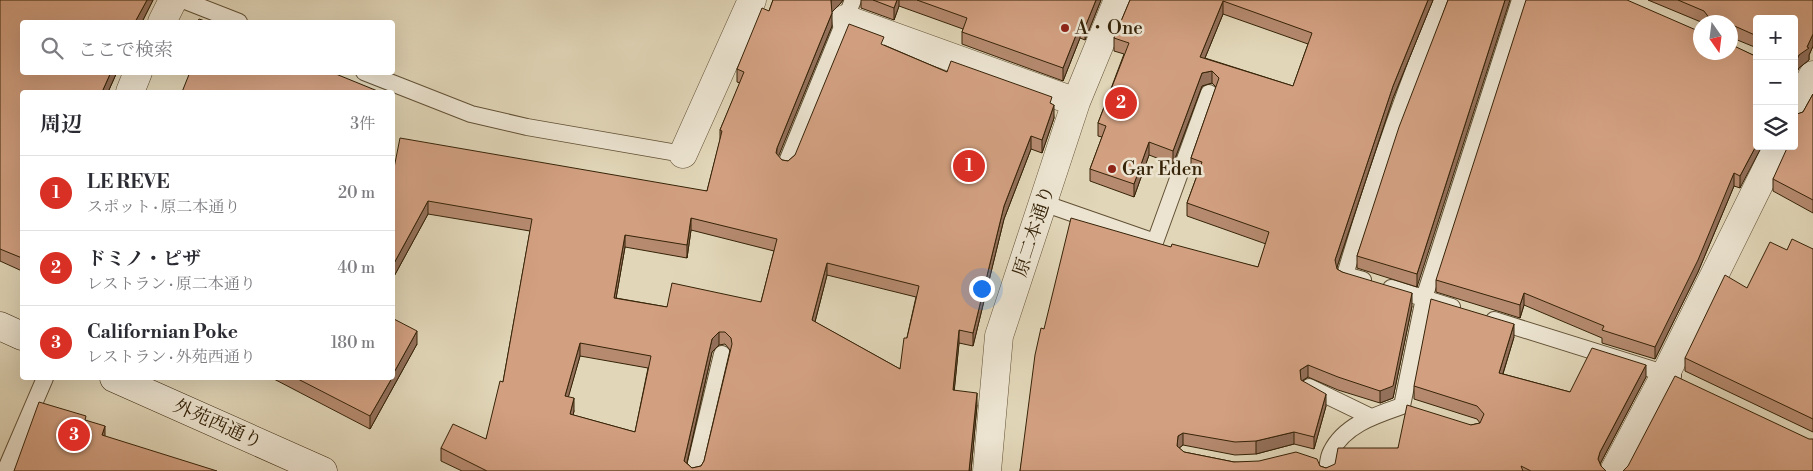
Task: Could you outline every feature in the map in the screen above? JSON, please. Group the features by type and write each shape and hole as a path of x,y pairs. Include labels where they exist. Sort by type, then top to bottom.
{"street":[{"path":"163,20 173,0"},
{"path":"683,154 752,0"},
{"name":"原二本通り","path":"987,471 999,336 1076,102 1118,0"},
{"path":"849,10 1076,102"},
{"path":"131,90 137,75"},
{"path":"1796,105 1806,76"},
{"path":"1614,471 1675,377 1776,150"},
{"name":"外苑西通り","path":"118,380 323,471"}],"lane":[{"path":"183,0 234,20"},
{"path":"1442,0 1412,71 1377,171 1345,275 1675,377"},
{"path":"1402,406 1424,298 1520,0"},
{"path":"786,164 849,10"},
{"path":"372,75 471,114 527,128 683,154"},
{"path":"1043,203 1155,242 1209,93"},
{"path":"694,471 722,354"},
{"path":"5,471 44,380"},
{"path":"1309,387 1371,417"},
{"path":"1312,460 1327,468 1331,452 1347,432 1371,417 1402,406 1420,411"}],"building":[{"path":"0,0 147,0 136,20 20,20 20,75 110,75 103,90 20,90 20,257 0,249"},
{"path":"773,0 831,0 832,13 777,148 776,153 782,160 788,161 795,155 849,24 884,37 881,44 947,72 951,61 1052,97 1050,103 1054,105 1042,140 1031,136 1004,206 973,333 959,330 953,390 977,393 969,471 487,471 441,448 453,424 486,439 500,381 503,382 532,219 428,201 395,262 395,163 400,138 707,191 722,131 720,130 744,72 737,69 762,8 769,11","holes":["691,218 777,239 761,302 672,283 667,307 614,298 625,235 687,245","827,263 919,286 907,338 904,338 900,369 812,320","719,332 725,332 731,338 732,344 704,461 701,466 692,468 684,461 712,339","580,343 651,356 635,432 570,414 574,398 565,396"]},
{"path":"873,0 897,0 894,8"},
{"path":"917,0 1096,0 1085,27 1080,25 1063,68 962,32 967,18"},
{"path":"1130,0 1428,0 1393,86 1335,260 1337,269 1342,272 1412,293 1393,386 1380,391 1308,365 1300,370 1301,380 1326,394 1314,437 1294,432 1256,441 1235,442 1183,433 1178,436 1177,446 1184,452 1234,462 1259,461 1296,452 1317,459 1320,466 1326,468 1335,464 1338,448 1398,448 1407,405 1471,425 1480,423 1484,414 1477,406 1414,386 1431,299 1514,324 1499,373 1570,392 1592,348 1646,365 1600,452 1598,459 1606,471 1531,471 1521,466 1523,471 1020,471 1035,355 1041,328 1044,329 1071,218 1171,247 1172,244 1258,267 1269,232 1187,203 1202,162 1191,158 1219,78 1212,71 1202,73 1173,151 1149,142 1134,184 1090,169 1106,126 1098,123 1129,43 1114,38","holes":["1223,1 1312,33 1293,86 1200,57"]},
{"path":"1448,0 1505,0 1417,274 1357,256 1399,127"},
{"path":"1526,0 1627,0 1693,29 1693,60 1738,60 1738,48 1753,55 1754,150 1740,176 1734,173 1698,260 1655,347 1602,330 1604,326 1524,293 1520,305 1436,280"},
{"path":"1678,0 1813,0 1813,34 1807,47 1809,48 1798,57 1798,15 1753,15 1753,34 1738,28 1738,15 1707,15 1704,11"},
{"path":"189,75 338,75 375,90 183,90"},
{"path":"1813,94 1813,200 1773,179 1786,150 1798,150 1798,114 1803,112"},
{"path":"1792,239 1813,249 1813,419 1685,358 1725,275 1747,288 1770,242 1787,250"},
{"path":"395,320 417,331 395,371"},
{"path":"1675,376 1809,439 1813,439 1813,471 1623,471 1628,466"},
{"path":"300,380 391,380 370,416"},
{"path":"39,402 86,416 85,420 105,426 102,435 217,471 14,471"}],"place":[{"name":"A・One","path":"1065,28"},
{"name":"ドミノ・ピザ","path":"1121,103"},
{"name":"LE REVE","path":"969,166"},
{"name":"Gar Eden","path":"1112,169"},
{"name":"Californian Poke","path":"74,435"}]}
